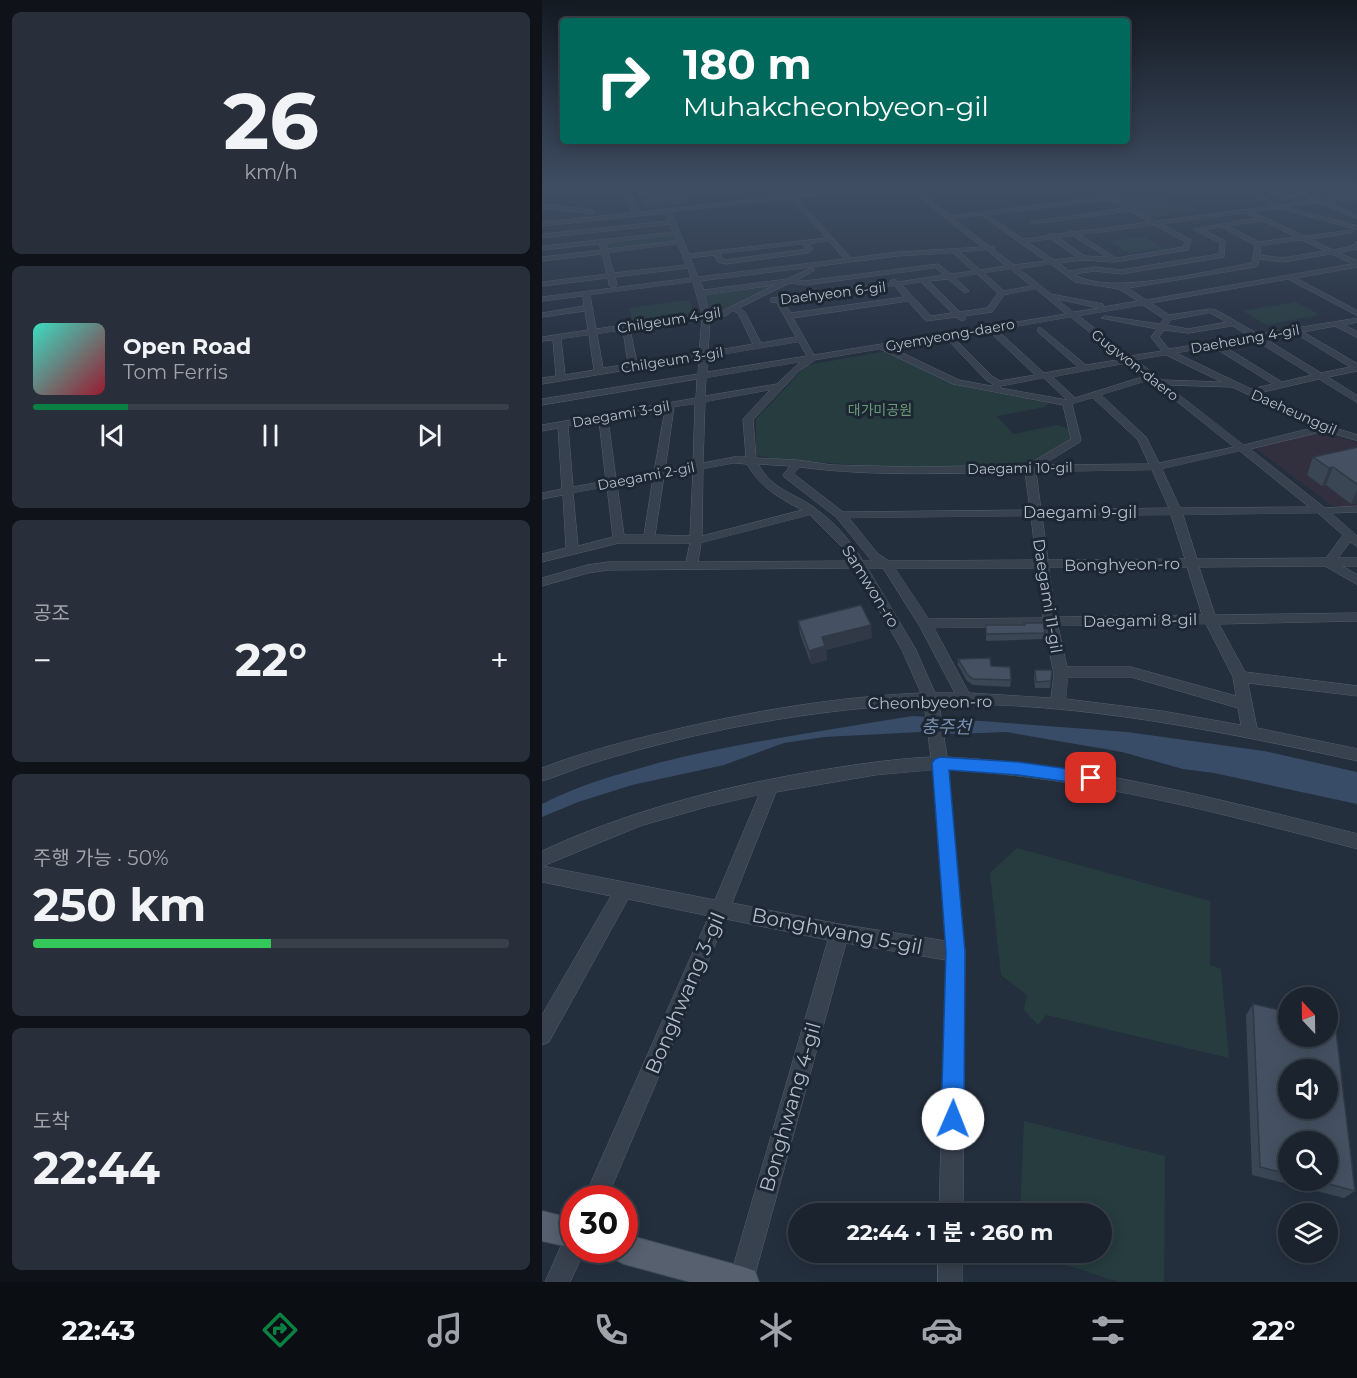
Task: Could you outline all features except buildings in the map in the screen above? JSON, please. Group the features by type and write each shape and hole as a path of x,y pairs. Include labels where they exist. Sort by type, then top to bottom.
{"main road":[{"path":"542,1226 560,1230"},
{"path":"638,1255 678,1273 742,1282"}],"street":[{"path":"603,247 614,290"},
{"path":"542,284 549,268 576,255 648,247"},
{"path":"655,247 658,254"},
{"path":"684,247 701,292 706,316 700,400 696,541 691,565"},
{"path":"687,256 762,247"},
{"path":"716,252 720,261 726,262 808,251 808,247"},
{"path":"838,247 850,261"},
{"name":"Gugwon-daero","path":"988,247 1074,315 1165,382 1245,448"},
{"path":"1030,247 1078,280 1121,287 1254,265 1258,247"},
{"path":"1067,247 1083,258"},
{"path":"1094,247 1115,260"},
{"name":"Daehyeon 6-gil","path":"760,297 780,301 1083,258 1115,260 1186,249 1187,247"},
{"path":"1067,273 1094,269 1121,272 1180,264 1222,256 1223,247"},
{"path":"1322,247 1358,265"},
{"path":"1256,257 1283,260 1356,247"},
{"path":"628,249 631,257"},
{"path":"542,299 873,258 991,249"},
{"path":"956,252 1002,293"},
{"path":"1161,253 1206,279"},
{"path":"576,255 579,271"},
{"path":"768,257 776,270"},
{"path":"873,258 929,319 989,310 1002,293 1037,287"},
{"name":"Chilgeum 4-gil","path":"542,339 706,316 734,309 822,265"},
{"name":"Gyemyeong-daero","path":"542,402 1074,315 1358,265"},
{"path":"549,268 610,276 635,269 663,266 691,267"},
{"path":"701,292 788,281 804,283 938,266 965,291"},
{"name":"Gugwon-daero","path":"1015,267 1053,298"},
{"path":"1291,278 1358,314"},
{"path":"830,279 851,306"},
{"path":"926,282 973,331"},
{"path":"1215,284 1224,289"},
{"path":"1121,287 1168,318"},
{"path":"586,293 599,371"},
{"path":"788,316 910,298"},
{"path":"1029,322 1044,314 1053,305 1053,298 1096,306 1120,307"},
{"path":"751,460 748,419 780,386 812,358 780,301"},
{"path":"1029,322 1070,326 1100,334 1105,318 1120,307"},
{"path":"542,315 588,308"},
{"path":"734,309 742,312 756,341"},
{"path":"1167,352 1155,337 1168,318 1216,312 1358,400"},
{"path":"1105,318 1188,331 1232,324"},
{"name":"Daeheung 4-gil","path":"996,386 1167,352 1358,320"},
{"path":"1335,323 1358,336"},
{"path":"626,327 633,366"},
{"path":"991,328 1044,375 1069,402 1076,440 1030,468"},
{"path":"1040,330 1084,368"},
{"path":"1295,330 1358,368"},
{"name":"Chilgeum 3-gil","path":"542,381 705,354 756,341 799,335"},
{"path":"947,336 996,386"},
{"path":"557,337 561,378"},
{"path":"1214,344 1281,385"},
{"path":"881,346 956,382 996,386 1069,402 1151,377"},
{"name":"Daeheunggil","path":"1167,352 1325,428 1356,436"},
{"name":"Gugwon-daero","path":"1132,359 1151,377 1325,510 1355,536"},
{"path":"1250,392 1358,368"},
{"name":"Daeheunggil","path":"1165,382 1232,385"},
{"name":"Daegami 3-gil","path":"542,428 780,386"},
{"name":"Daegami 8-gil","path":"1094,394 1142,439 1156,467 1176,512 1210,619 1240,677 1250,732"},
{"path":"649,538 670,405"},
{"path":"603,417 619,539"},
{"path":"563,424 572,549"},
{"name":"Daegami 10-gil","path":"751,460 832,468 913,471 1156,467 1325,428"},
{"name":"Daegami 2-gil","path":"542,496 699,466 734,460 751,460"},
{"name":"Samwon-ro","path":"751,460 759,475 778,493 812,511 849,548 909,650 931,699 940,763"},
{"path":"797,463 788,475 840,515 873,556 887,566 925,624 965,698"},
{"name":"Daegami 11-gil","path":"1030,468 1050,622 1060,672 1058,705"},
{"name":"Daegami 9-gil","path":"840,515 1358,509"},
{"path":"542,558 619,539 681,538 696,541 769,524 812,511"},
{"path":"1355,536 1329,563 1358,581"},
{"name":"Bonghyeon-ro","path":"542,582 587,569 608,566 1358,562"},
{"name":"Daegami 8-gil","path":"925,624 1358,617"},
{"name":"Daegami 11-gil","path":"1060,672 1131,672 1244,704"},
{"path":"1240,677 1358,691"},
{"name":"Cheonbyeon-ro","path":"542,775 629,746 764,715 837,704 965,698 1058,705 1185,719 1358,755"},
{"path":"940,763 956,952 951,1203"},
{"path":"542,859 585,837 653,813 771,786 851,771 940,763 1091,778 1358,842"},
{"name":"Bonghwang 3-gil","path":"601,1185 721,908 771,786"},
{"name":"Bonghwang 5-gil","path":"542,874 839,933 956,952"},
{"path":"542,1035 623,891"},
{"name":"Bonghwang 4-gil","path":"742,1282 839,933"},
{"path":"557,1282 566,1263"},
{"path":"950,1263 950,1282"}],"shaded area":[{"path":"1324,431 1357,443 1357,506 1334,507 1254,447"}],"green space":[{"path":"607,247 634,247 608,250"},
{"path":"1119,247 1161,247 1165,249 1129,253"},
{"path":"772,284 775,286 744,302 715,312 710,311 705,294"},
{"path":"689,300 694,313 633,322 629,308"},
{"path":"1296,302 1320,315 1266,325 1243,311"},
{"name":"대가미공원","path":"887,351 955,385 1049,403 1045,407 997,416 1013,434 1057,425 1069,429 1071,439 1025,466 907,468 783,460 756,455 756,419 807,365"},
{"path":"1017,848 1210,901 1210,965 1221,969 1229,1058 1046,1015 1038,1025 1024,1010 1027,995 1001,975 990,873"},
{"path":"1024,1121 1165,1156 1164,1282 1119,1282 1060,1263 1112,1263 1112,1203 1020,1203"}],"water":[{"name":"충주천","path":"913,716 1127,732 1264,751 1357,772 1357,804 1214,773 1183,769 1122,752 1006,732 956,734 921,732 824,737 784,743 724,765 632,785 578,802 542,817 542,804 556,797 599,780 658,763 817,731"}],"route":[{"path":"953,1119 956,952 940,763 1091,778"}]}
